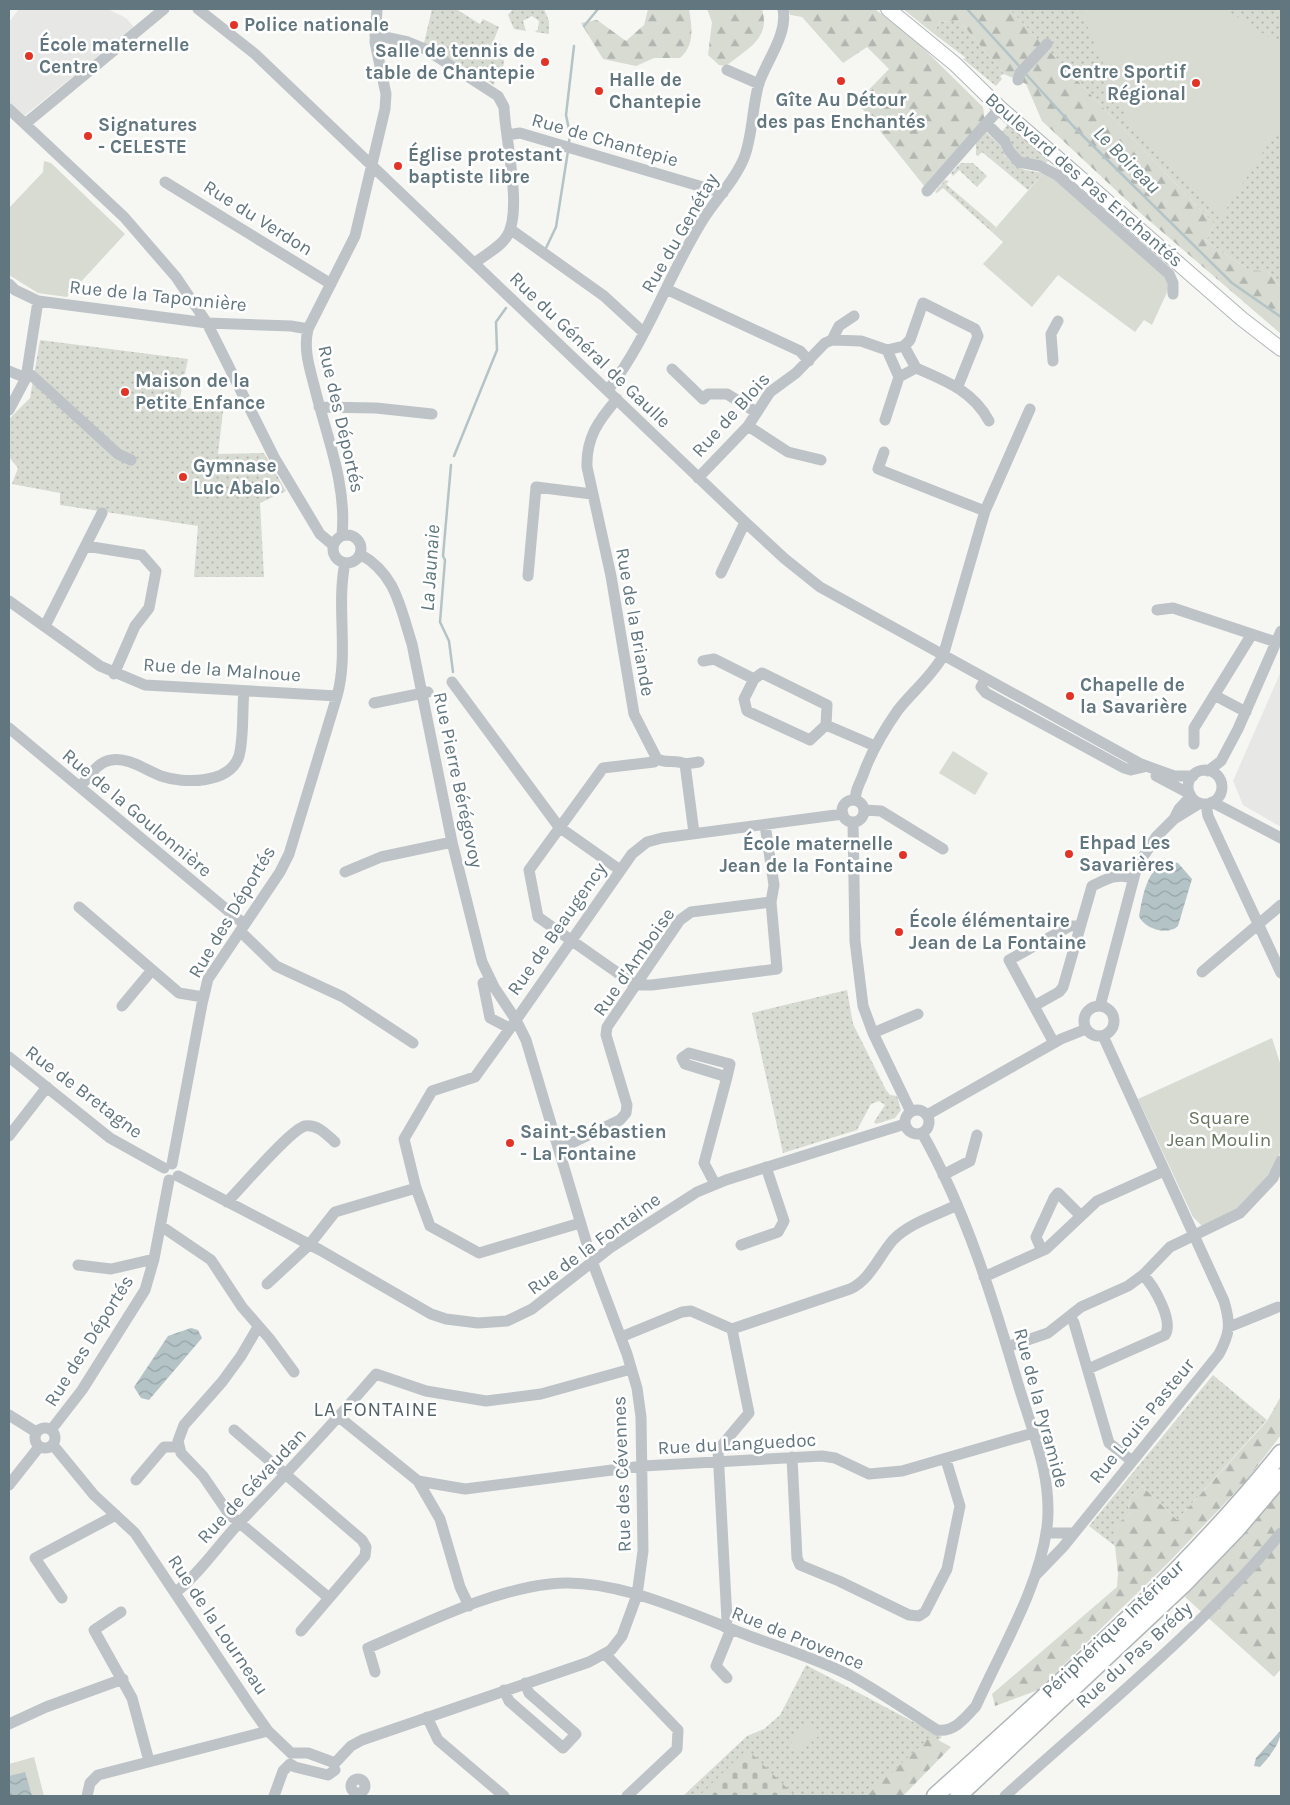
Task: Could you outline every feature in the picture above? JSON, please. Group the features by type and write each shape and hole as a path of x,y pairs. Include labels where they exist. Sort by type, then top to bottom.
{"highway":[{"name":"Périphérique Intérieur","path":"935,1796 1171,1575 1240,1503 1281,1453"},
{"path":"958,1796 1184,1584 1236,1530 1281,1477"}],"main road":[{"name":"Boulevard des Pas Enchantés","path":"888,9 955,64 1000,108 1242,319 1281,349"}],"street":[{"path":"25,124 164,9"},
{"name":"Rue du Général de Gaulle","path":"198,9 255,54 698,478 785,559 820,587 1142,766 1182,791 1281,838"},
{"name":"Rue des Déportés","path":"347,536 342,489 306,353 308,329 355,236 386,94 375,42 377,9"},
{"name":"Rue du Genétay","path":"608,390 615,382 643,332 704,218 744,158 759,84 769,65 785,17 783,9"},
{"path":"376,35 408,42 425,49 498,96 504,107 514,206 510,229 506,238 475,263"},
{"path":"1019,77 1044,48"},
{"path":"727,70 759,84"},
{"path":"927,192 1000,108"},
{"path":"9,109 124,217 176,277 207,323 274,457 320,534 333,545 335,557 345,563 355,560 360,554 361,546 347,536 333,545"},
{"name":"Boulevard des Pas Enchantés","path":"987,124 1002,138 1011,155 1019,162 1040,166 1057,175 1169,274 1173,283 1173,294"},
{"name":"Rue de Chantepie","path":"507,135 520,133 722,193"},
{"name":"Rue du Verdon","path":"165,182 331,284"},
{"path":"510,229 604,296 643,332"},
{"name":"Rue de la Taponnière","path":"9,284 15,290 38,301 207,323 290,326 308,329"},
{"path":"666,290 800,351 809,361"},
{"path":"9,410 27,375 38,301"},
{"path":"832,340 861,341 887,350 904,346 910,340 922,303 975,329 978,336 958,386"},
{"name":"Rue de Blois","path":"698,478 748,426 770,392 809,361 825,343 832,340 839,326 854,316"},
{"path":"1053,361 1051,334 1058,321"},
{"path":"904,346 916,368 958,386 983,412 988,422"},
{"path":"885,420 899,377 887,350"},
{"path":"899,377 916,368"},
{"path":"672,370 703,399 708,394 727,394 756,412"},
{"path":"9,371 27,375 118,454 131,460"},
{"name":"Rue de la Briande","path":"617,399 597,422 586,452 592,490 611,576 634,714 658,759"},
{"path":"319,407 376,408 432,414"},
{"path":"856,800 846,803 843,808 846,820 853,822 862,818 864,810 856,800 855,795 875,746 899,710 936,668 942,656 985,510 1030,409"},
{"path":"748,426 788,452 821,460"},
{"path":"884,452 878,469 985,510"},
{"path":"577,485 592,490"},
{"path":"528,576 536,487 592,490"},
{"path":"45,626 102,513"},
{"path":"721,573 745,522"},
{"path":"86,546 142,555 156,571 149,608 135,626 114,674"},
{"name":"Rue Pierre Bérégovoy","path":"360,554 376,563 394,590 412,644 425,693 452,842 482,962 512,1024"},
{"name":"Rue des Déportés","path":"168,1166 208,979 280,872 288,854 337,696 341,678 341,623 345,563"},
{"name":"Rue de la Malnoue","path":"9,601 114,674 145,685 337,696"},
{"path":"1157,610 1173,608 1276,642"},
{"path":"1208,771 1220,761 1238,729 1281,630"},
{"path":"1194,744 1194,728 1252,634"},
{"path":"703,661 714,660 754,679"},
{"path":"762,674 827,705 826,725 810,740 747,711 744,699 754,679 762,674"},
{"path":"452,682 559,827 620,870"},
{"path":"80,787 99,765 110,760 125,760 163,776 190,780 219,776 232,768 239,755 244,691"},
{"path":"374,703 425,693"},
{"path":"1214,695 1246,712"},
{"path":"826,725 875,746"},
{"name":"Rue de la Goulonnière","path":"9,728 242,927 276,966 343,996 413,1043"},
{"path":"1100,1006 1133,878 1143,854 1174,819 1221,787 1238,729"},
{"path":"699,762 685,764 680,761 665,763 658,759 654,762 603,768 529,870 538,917 635,985 652,986 777,969 771,902 774,885 765,825"},
{"path":"685,764 694,834"},
{"name":"Rue du Général de Gaulle","path":"1142,766 1174,776 1193,776"},
{"path":"1221,787 1216,775 1208,771 1200,771 1193,776 1189,784 1208,816 1281,973"},
{"name":"Rue du Général de Gaulle","path":"1221,787 1232,807 1255,824"},
{"path":"864,810 881,811 944,849"},
{"name":"Rue de Beaugency","path":"592,1261 526,1040 512,1024 620,870 632,854 647,842 843,814"},
{"path":"853,822 856,963 863,1006 873,1034 911,1112"},
{"path":"345,872 381,857 452,842"},
{"path":"1034,1006 1059,992 1063,987 1092,886 1112,876 1122,875 1133,878"},
{"name":"Rue d'Amboise","path":"559,1149 620,1120 626,1113 627,1105 606,1035 607,1027 685,915 771,902"},
{"path":"1202,972 1259,926 1281,905"},
{"path":"80,908 179,992 204,997"},
{"path":"1054,1043 1009,960 1070,926 1079,926"},
{"path":"122,1006 152,970"},
{"path":"483,983 490,1018 512,1024 475,1078 432,1091 404,1139 416,1188 430,1226 479,1253 580,1223"},
{"path":"1100,1006 1110,1011 1114,1021 1111,1031 1103,1036 1094,1036 1086,1029 1084,1022 1086,1014 1093,1008 1100,1006"},
{"path":"873,1034 918,1014"},
{"path":"927,1116 1054,1043 1086,1029"},
{"name":"Rue Louis Pasteur","path":"1035,1576 1063,1547 1219,1354 1228,1338 1229,1327 1224,1301 1103,1036"},
{"name":"Rue de Bretagne","path":"9,1057 110,1138 168,1166"},
{"path":"715,1184 704,1163 727,1078"},
{"path":"9,1136 47,1087"},
{"path":"918,1110 927,1116 929,1125 922,1133 912,1133 905,1124 907,1116 911,1112 918,1110"},
{"name":"Rue de la Fontaine","path":"173,1178 227,1202 320,1250 431,1314 446,1319 478,1323 507,1320 520,1316 592,1261 697,1192 766,1167 905,1124"},
{"path":"227,1202 291,1134 305,1126 317,1127 336,1142"},
{"name":"Rue de la Pyramide","path":"922,1133 957,1205 984,1277 1033,1433 1049,1497 1045,1538 1035,1576 976,1706 952,1728 944,1731 938,1730"},
{"path":"943,1175 970,1161 977,1135"},
{"path":"1007,1347 1048,1333 1081,1307 1128,1286 1143,1275 1170,1246 1240,1212 1273,1178 1281,1161"},
{"path":"168,1166 164,1175 173,1178"},
{"path":"741,1245 778,1232 784,1221 766,1167"},
{"path":"984,1277 1042,1251 1097,1201 1164,1171"},
{"name":"Rue des Déportés","path":"51,1430 74,1402 141,1298 150,1279 173,1178"},
{"path":"267,1284 309,1246 335,1212 416,1188"},
{"path":"1042,1251 1036,1237 1058,1193 1081,1216"},
{"path":"621,1337 682,1312 690,1311 732,1329 859,1285 893,1240 903,1232 957,1205"},
{"path":"161,1226 211,1260 242,1307 269,1338 294,1372"},
{"path":"78,1265 111,1269 154,1259"},
{"name":"Rue des Cévennes","path":"592,1261 621,1337 631,1369 642,1417 643,1551 637,1595 622,1636 606,1654"},
{"path":"1088,1369 1165,1335 1169,1329 1169,1322 1150,1283 1143,1275"},
{"path":"1229,1327 1278,1307"},
{"path":"1070,1316 1074,1323 1109,1443 1132,1461"},
{"path":"258,1327 241,1356 222,1382 184,1425 178,1441 180,1453 203,1476 221,1505 239,1523 329,1598"},
{"path":"727,1678 716,1666 728,1628 717,1460 718,1450 749,1413 732,1329"},
{"name":"Rue de Gévaudan","path":"176,1592 191,1580 239,1523 287,1474 376,1374 426,1391 486,1401 541,1394 631,1369"},
{"path":"9,1415 36,1432"},
{"path":"339,1417 418,1481 440,1518 460,1586 469,1606"},
{"path":"43,1428 51,1430 55,1437 53,1445 47,1448 39,1447 34,1440 36,1432 43,1428"},
{"path":"234,1430 362,1540 366,1547 365,1556 301,1631"},
{"name":"Rue du Languedoc","path":"418,1481 465,1489 643,1466 717,1460 822,1456 835,1458 869,1474 909,1470 1033,1433"},
{"name":"Rue de la Lourneau","path":"53,1445 89,1489 135,1533 268,1731 291,1758 295,1767 328,1775 335,1766"},
{"path":"9,1485 39,1447"},
{"path":"136,1480 164,1447 179,1447"},
{"path":"792,1457 797,1558 800,1565 839,1581 909,1615 919,1616 925,1612 947,1569 960,1506 946,1460"},
{"path":"62,1598 35,1558 116,1515"},
{"path":"1045,1538 1073,1533"},
{"name":"Rue du Pas Brédy","path":"1005,1796 1202,1617 1261,1557 1281,1533"},
{"path":"1045,1538 1057,1548 1063,1547"},
{"name":"Rue de Provence","path":"375,1672 368,1648 469,1606 539,1586 570,1583 592,1584 637,1595 728,1628 850,1676 938,1730"},
{"path":"121,1612 94,1630 132,1698 149,1761"},
{"path":"335,1766 351,1746 362,1740 606,1654 678,1730 677,1748 627,1796"},
{"path":"9,1724 46,1707 123,1679"},
{"path":"504,1690 509,1701 563,1748 576,1734 529,1693 525,1683"},
{"path":"427,1717 438,1740 504,1796"},
{"path":"87,1796 90,1782 98,1775 268,1731"},
{"path":"274,1796 283,1771 291,1758 308,1753 335,1766 354,1789 375,1796"}],"shaded area":[{"path":"19,9 108,9 126,18 134,27 24,116 9,104 9,22"},
{"path":"1281,671 1281,827 1243,805 1233,781"}],"green space":[{"path":"432,9 456,9 480,24 483,19 499,27 494,40 506,47 503,68 502,70 498,69 494,85 424,43"},
{"path":"513,9 544,9 549,21 549,34 535,32 538,29 539,21 532,16 523,21 526,31 514,29 508,15"},
{"path":"648,9 689,9 690,42 685,53 680,58 654,58 636,66 603,59 581,23 597,20 626,41 644,25"},
{"path":"707,9 762,9 764,19 760,36 749,48 726,66 719,65 708,55 712,22"},
{"path":"786,9 875,9 919,44 983,107 985,122 925,187 857,102 889,69 867,47 843,63 802,17 791,15"},
{"path":"903,9 1009,9 1214,224 1206,241 1249,270 1267,271 1281,287 1281,334 1138,211 1042,121 1026,84 1004,74 959,20 940,22 933,33"},
{"name":"Centre Sportif Régional","path":"1009,9 1281,9 1281,287 1267,271 1249,270 1206,241 1214,224"},
{"name":"Centre Sportif Régional","path":"1080,9 1225,9 1281,45 1281,124 1220,219 1127,120"},
{"path":"959,20 1004,74 1000,76 1002,79 996,86 963,59 966,58 933,33 940,22"},
{"path":"1008,124 1049,160 1046,163 1020,158 1001,133"},
{"path":"986,132 1000,145 1005,156 1015,165 1025,170 1043,173 1028,190 982,152 978,156 976,155 976,143"},
{"path":"44,161 51,163 125,234 67,297 38,293 9,275 9,208 43,172"},
{"path":"961,163 973,163 987,176 977,187 959,170 953,176 951,173"},
{"path":"1045,171 1165,276 1169,288 1152,325 1144,320 1135,332 1058,275 1032,307 983,264 1003,242 992,232"},
{"path":"945,180 949,181 946,184 996,227 992,232 943,188 937,193 935,192"},
{"path":"40,340 188,359 178,407 223,411 218,454 264,453 286,491 260,503 264,577 194,577 198,526 60,505 60,493 12,484 18,468 9,457 9,419 30,398"},
{"path":"953,751 988,773 975,795 939,773"},
{"path":"847,990 853,1024 886,1090 890,1095 897,1096 901,1110 895,1118 876,1124 874,1122 885,1105 879,1101 871,1104 857,1130 783,1153 752,1013"},
{"name":"Square Jean Moulin","path":"1272,1038 1281,1066 1281,1149 1274,1172 1240,1208 1203,1227 1193,1217 1138,1099"},
{"path":"1213,1375 1267,1420 1177,1520 1142,1486 1130,1498 1128,1507 1132,1511 1114,1528 1115,1546 1089,1526"},
{"path":"1281,1396 1281,1435 1245,1482 1169,1562 1038,1690 995,1706 992,1694 1117,1587 1118,1573 1113,1528 1131,1512 1128,1507 1130,1498 1142,1486 1177,1520 1267,1421"},
{"path":"1281,1485 1281,1669 1274,1677 1185,1597"},
{"path":"806,1665 942,1737 873,1796 683,1796 747,1736 764,1729 780,1715"},
{"path":"810,1724 819,1736 798,1752 789,1739"},
{"path":"931,1736 951,1747 903,1796 866,1796"},
{"path":"747,1749 795,1796 699,1796"},
{"path":"34,1757 44,1796 9,1796 9,1764"}],"water":[{"path":"1167,861 1178,863 1192,879 1178,926 1174,929 1163,931 1151,928 1139,916 1144,892 1150,877 1160,865"},
{"path":"191,1328 198,1330 202,1338 149,1400 141,1398 134,1387 168,1336"},
{"path":"1281,1730 1277,1745 1271,1754 1260,1767 1254,1766 1256,1758"},
{"path":"25,1772 32,1796 9,1796 9,1776"}],"waterway":[{"name":"La Jaunaie","path":"584,26 598,9"},
{"name":"Le Boireau","path":"967,9 1021,68"},
{"name":"La Jaunaie","path":"569,142 570,134 566,115 574,46"},
{"name":"Le Boireau","path":"1024,72 1074,127 1232,283 1281,317"},
{"name":"La Jaunaie","path":"546,248 556,227 568,151"},
{"name":"La Jaunaie","path":"454,456 497,350 496,322 506,308"},
{"name":"La Jaunaie","path":"451,465 443,556 445,560 440,622 449,641 453,672"}],"place":[{"name":"Police nationale","path":"234,25"},
{"name":"École maternelle Centre","path":"29,56"},
{"name":"Salle de tennis de table de Chantepie","path":"545,62"},
{"name":"Gîte Au Détour des pas Enchantés","path":"841,81"},
{"name":"Centre Sportif Régional","path":"1196,83"},
{"name":"Halle de Chantepie","path":"599,91"},
{"name":"Signatures - CELESTE","path":"88,136"},
{"name":"Église protestant baptiste libre","path":"398,166"},
{"name":"Maison de la Petite Enfance","path":"125,392"},
{"name":"Gymnase Luc Abalo","path":"183,477"},
{"name":"Chapelle de la Savarière","path":"1070,696"},
{"name":"Ehpad Les Savarières","path":"1069,854"},
{"name":"École maternelle Jean de la Fontaine","path":"903,855"},
{"name":"École élémentaire Jean de La Fontaine","path":"899,932"},
{"name":"Saint-Sébastien - La Fontaine","path":"510,1143"}],"district":[{"name":"LA FONTAINE","path":"376,1409"}]}
